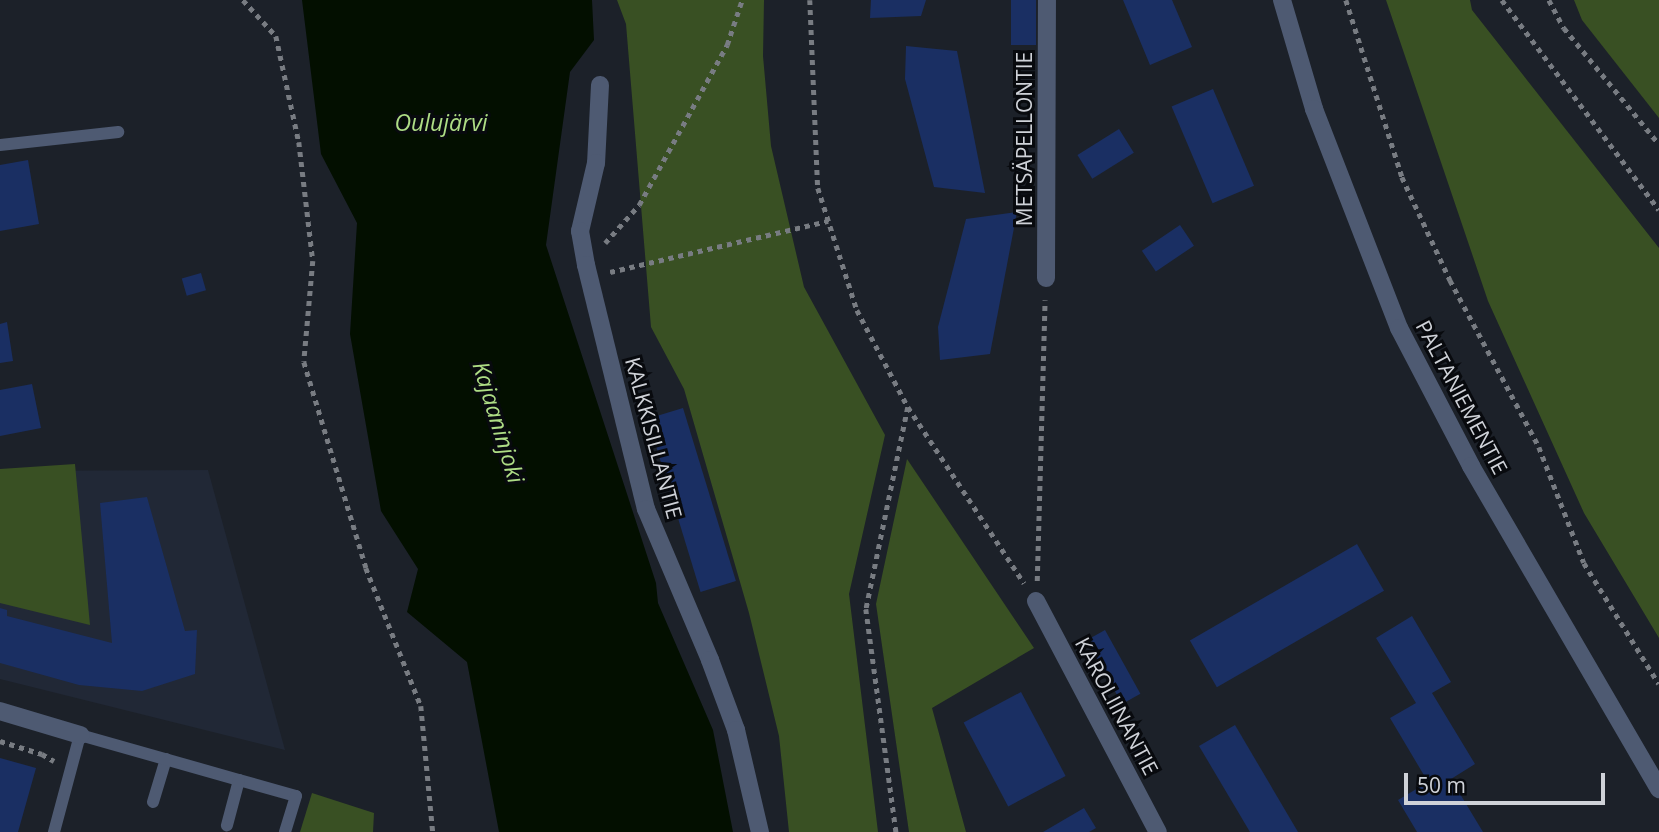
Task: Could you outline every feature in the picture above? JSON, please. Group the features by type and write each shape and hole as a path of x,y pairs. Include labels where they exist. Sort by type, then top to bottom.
{"street":[{"name":"METSÄPELLONTIE","path":"1046,278 1048,0"},
{"name":"PALTANIEMENTIE","path":"1282,0 1314,109 1399,328 1471,466 1659,789"},
{"name":"KALKKISILLANTIE","path":"600,85 596,163 580,230 587,271 646,509 710,660 736,730 760,832"},
{"name":"KAROLIINANTIE","path":"1036,601 1157,832"},
{"path":"0,711 80,735"}],"lane":[{"path":"0,145 118,132"},
{"path":"54,832 80,735 296,796 285,832"},
{"path":"153,802 166,760"},
{"path":"227,825 239,780"}],"path":[{"path":"243,0 275,36 299,142 313,261 304,362 366,568 421,706 433,832"},
{"path":"587,271 639,205 727,46 742,0"},
{"path":"810,0 818,188 857,310 908,407 1036,601"},
{"path":"1346,0 1402,177 1450,280 1539,447 1584,563 1659,684"},
{"path":"1502,0 1659,210"},
{"path":"1549,0 1564,28 1659,144"},
{"path":"587,271 828,221"},
{"path":"1036,601 1046,278"},
{"path":"896,832 866,609 908,407"},
{"path":"0,741 43,754 56,762 57,769"}],"shaded area":[{"path":"208,470 285,750 0,679 0,471"}],"green space":[{"path":"617,0 764,0 763,56 771,146 804,287 885,435 849,594 878,832 789,832 779,736 749,613 684,389 651,327 626,24"},
{"path":"1386,0 1470,0 1472,10 1659,248 1659,638 1584,513 1488,301"},
{"path":"1574,0 1659,0 1659,118 1582,20"},
{"path":"907,459 1034,648 932,708 966,832 909,832 876,604"},
{"path":"75,464 90,625 0,603 0,469"},
{"path":"312,793 374,813 373,832 300,832"}],"water":[{"name":"Oulujärvi","path":"302,0 592,0 594,40 570,72 546,245 656,583 658,603 713,730 733,832 499,832 467,662 407,612 418,569 381,511 350,334 357,223 321,154"}],"building":[{"path":"871,0 926,0 921,16 870,18"},
{"path":"1011,0 1036,0 1036,45 1011,45"},
{"path":"1123,0 1172,0 1192,47 1150,65"},
{"path":"906,46 957,51 985,193 934,187 905,79"},
{"path":"1213,89 1254,186 1213,203 1172,107"},
{"path":"1119,129 1134,153 1092,179 1077,155"},
{"path":"28,160 39,224 0,231 0,165"},
{"path":"1017,212 990,354 940,360 938,327 966,219"},
{"path":"1180,225 1194,246 1156,271 1142,251"},
{"path":"201,273 206,290 187,296 182,279"},
{"path":"7,322 13,361 0,363 0,324"},
{"path":"32,384 41,428 0,436 0,390"},
{"path":"683,408 736,581 701,592 648,419"},
{"path":"147,497 185,631 197,630 195,674 142,691 79,685 0,663 0,608 7,610 7,616 112,643 100,503"},
{"path":"1357,544 1384,591 1217,687 1190,640"},
{"path":"1412,616 1451,682 1432,693 1475,764 1451,779 1483,832 1417,832 1398,800 1428,782 1390,718 1416,703 1376,638"},
{"path":"1105,630 1140,694 1122,704 1087,640"},
{"path":"1021,692 1066,776 1008,806 964,723"},
{"path":"1235,725 1298,832 1250,832 1199,746"},
{"path":"0,758 36,768 18,832 0,832"},
{"path":"1084,808 1096,828 1089,832 1043,832"}],"water label":[{"name":"Kajaaninjoki","path":"499,422"}]}
